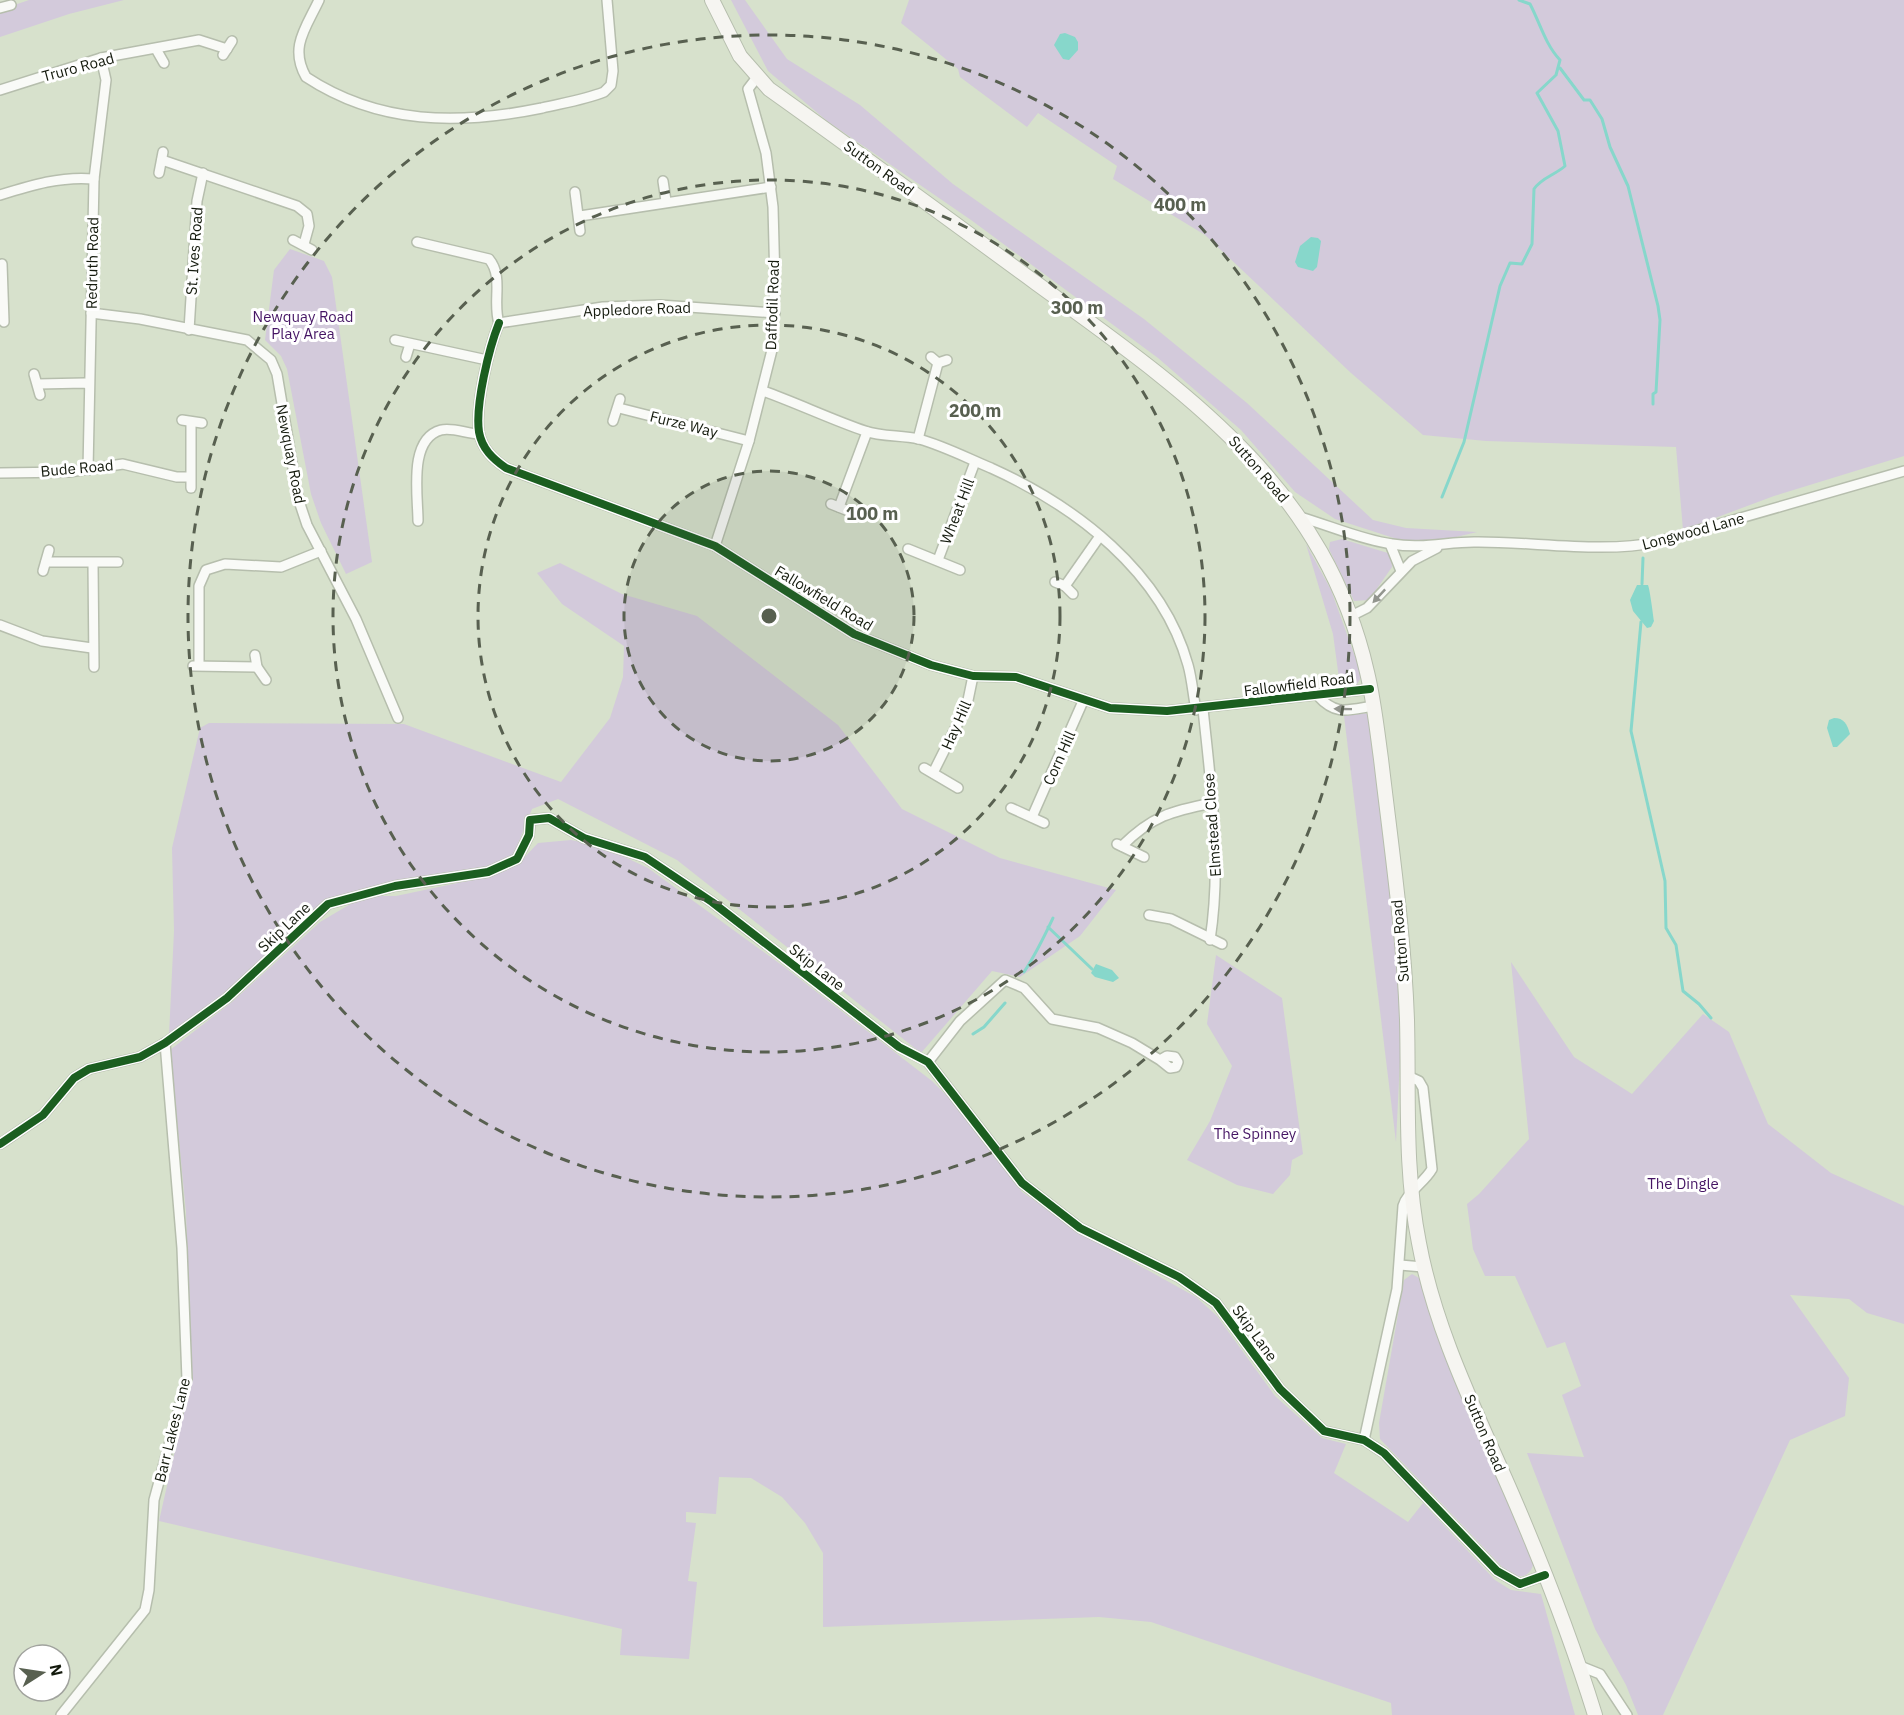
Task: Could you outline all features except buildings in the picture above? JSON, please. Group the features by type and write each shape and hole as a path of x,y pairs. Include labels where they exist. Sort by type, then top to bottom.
{"main road":[{"name":"Sutton Road","path":"712,0 740,56 769,88 1176,386 1231,435 1300,517 1333,577 1349,617 1373,706 1403,966 1407,1147 1424,1267 1453,1358 1545,1575 1580,1666 1595,1715"}],"street":[{"path":"319,0 300,39 297,54 306,77 351,101 400,115 436,120 525,111 604,92 611,85 613,71 607,0"},
{"path":"0,8 10,5"},
{"name":"Truro Road","path":"0,90 101,58 205,40 227,48"},
{"path":"156,49 164,63"},
{"name":"Redruth Road","path":"88,470 94,179 106,80 101,58"},
{"name":"Daffodil Road","path":"715,546 749,441 772,350 775,313 771,188 760,129 748,89 758,76"},
{"path":"159,173 162,156 297,206 307,214 308,247 293,240"},
{"name":"St. Ives Road","path":"189,330 197,201 203,173"},
{"path":"0,195 41,182 75,177 94,179"},
{"path":"663,180 666,201"},
{"path":"580,216 666,201 771,188"},
{"path":"575,192 580,216 580,231"},
{"path":"417,242 489,259 495,266 497,277 495,311 499,323 487,360 478,419 479,434 443,430 428,438 419,457 419,523"},
{"path":"427,256 430,245"},
{"path":"2,264 1,297 4,322"},
{"name":"Appledore Road","path":"499,323 603,307 660,305 775,313"},
{"name":"Newquay Road","path":"91,313 247,340 271,360 277,374 298,498 308,525 356,619 398,718"},
{"path":"395,340 487,360"},
{"path":"406,357 410,344"},
{"path":"918,439 939,360"},
{"path":"34,374 40,395"},
{"path":"38,384 85,383 89,385"},
{"name":"Elmstead Close","path":"763,391 867,432 918,439 1024,483 1060,505 1124,555 1170,623 1188,664 1200,709 1216,844 1216,881 1210,940"},
{"name":"Furze Way","path":"613,421 620,403 749,441"},
{"path":"190,488 186,421 202,423"},
{"path":"856,514 835,506 867,432"},
{"name":"Fallowfield Road","path":"479,434 489,455 506,468 715,546 854,634 931,665 973,676 1016,676 1110,708 1200,709 1370,689"},
{"name":"Wheat Hill","path":"938,560 975,462"},
{"name":"Bude Road","path":"0,473 88,470 123,464 189,477"},
{"name":"Longwood Lane","path":"1300,517 1390,544 1439,547 1471,542 1642,546 1904,471"},
{"path":"1065,586 1100,536"},
{"path":"1390,544 1401,571"},
{"name":"Longwood Lane","path":"1349,617 1367,608 1412,561 1439,547"},
{"name":"Wheat Hill","path":"908,549 960,570"},
{"path":"48,550 44,567 118,562"},
{"path":"257,667 196,665 199,586 206,570 225,564 281,567 321,550"},
{"path":"93,563 92,648 94,667"},
{"path":"1055,582 1065,586 1073,594"},
{"path":"0,625 42,641 92,648"},
{"path":"255,655 257,667 266,680"},
{"name":"Hay Hill","path":"958,788 929,771 967,705 973,676"},
{"name":"Fallowfield Road","path":"1318,696 1327,705 1339,711 1373,706"},
{"name":"Corn Hill","path":"1032,817 1084,699"},
{"path":"1144,857 1119,844 1141,826 1167,812 1212,803"},
{"path":"1011,808 1044,823"},
{"name":"Skip Lane","path":"0,1144 44,1115 74,1078 81,1073 140,1057 165,1043 227,998 328,904 395,886 488,873 517,859 529,834 530,820 549,818 584,838 645,857 712,902 899,1047 928,1062 1022,1183 1080,1228 1179,1277 1216,1303 1280,1389 1324,1431 1364,1440 1384,1453 1497,1571 1520,1584 1545,1575"},
{"path":"1149,915 1171,919 1222,945"},
{"path":"928,1062 960,1021 1005,980 1024,988 1052,1019 1098,1028 1132,1043 1160,1060"},
{"name":"Barr Lakes Lane","path":"61,1715 145,1610 149,1590 154,1500 187,1379 182,1248 165,1043"},
{"path":"1364,1440 1400,1265 1403,1206 1406,1197 1426,1180 1432,1169 1423,1088 1419,1081 1406,1076"},
{"path":"1400,1265 1424,1267"},
{"path":"1580,1666 1600,1674 1627,1715"}],"green space":[{"path":"29,0 124,0 69,14 0,37 0,10"},
{"path":"731,0 745,0 787,59 860,105 953,184 1144,319 1247,403 1373,520 1406,528 1477,532 1431,543 1403,541 1335,519 1295,492 1241,430 1158,358 971,220 827,121 768,71"},
{"path":"909,0 1904,0 1904,456 1774,496 1683,530 1676,447 1486,441 1423,435 1351,373 1205,235 1113,179 1117,166 1038,113 1027,127 960,77 958,69 901,23"},
{"name":"Newquay Road Play Area","path":"290,249 324,261 332,277 372,562 346,574 321,523 311,494 287,369 281,356 265,340 274,270"},
{"path":"1342,539 1391,554 1392,567 1369,600 1354,601 1329,549 1330,542"},
{"path":"1306,544 1331,590 1362,676 1357,684 1340,686 1333,634"},
{"path":"560,563 622,594 697,616 838,725 902,809 1000,858 1116,890 1080,936 1020,977 992,971 921,1053 677,860 558,799 532,809 514,854 487,868 395,881 331,899 224,995 169,1035 174,931 172,848 200,728 209,723 404,724 561,782 610,718 623,677 624,646 562,604 537,573"},
{"path":"1369,714 1395,922 1402,1020 1396,1142 1344,716"},
{"path":"571,840 601,846 648,868 783,966 932,1081 962,1111 1022,1192 1088,1237 1196,1297 1217,1316 1275,1396 1322,1438 1346,1444 1334,1473 1408,1522 1423,1503 1495,1580 1511,1590 1541,1594 1575,1715 1392,1715 1391,1703 1151,1622 1099,1617 823,1627 823,1553 805,1523 782,1497 751,1478 719,1477 716,1514 686,1512 686,1522 696,1523 688,1581 697,1582 689,1659 620,1655 622,1629 159,1521 191,1380 186,1212 170,1050 232,1002 320,922 364,896 396,896 486,877 519,863 538,843"},
{"name":"The Spinney","path":"1216,955 1282,998 1303,1154 1292,1160 1290,1175 1273,1194 1237,1185 1187,1160 1210,1121 1232,1066 1207,1024"},
{"name":"The Dingle","path":"1511,962 1574,1057 1632,1094 1703,1014 1729,1032 1768,1124 1831,1173 1904,1206 1904,1324 1867,1313 1849,1299 1790,1295 1849,1378 1845,1416 1790,1440 1663,1715 1638,1715 1626,1685 1595,1629 1527,1453 1584,1457 1562,1395 1581,1386 1565,1342 1547,1348 1515,1276 1485,1276 1473,1249 1467,1204 1529,1139"},
{"path":"1412,1274 1419,1278 1439,1340 1534,1561 1530,1571 1524,1576 1515,1576 1506,1571 1380,1439 1379,1423 1404,1280"}],"water":[{"path":"1065,33 1075,37 1078,42 1078,50 1069,60 1063,59 1054,45 1060,34"},
{"path":"1311,237 1321,241 1317,267 1313,271 1298,267 1295,262 1300,246"},
{"path":"1637,585 1648,585 1654,621 1651,627 1647,628 1633,611 1630,600"},
{"path":"1834,718 1845,722 1850,734 1837,747 1833,747 1827,728 1829,720"},
{"path":"1096,964 1112,970 1119,978 1113,982 1095,977 1091,973"}],"waterway":[{"path":"1442,497 1464,442 1500,286 1510,263 1522,264 1532,244 1534,189 1540,182 1565,166 1558,131 1537,93 1556,75 1560,60 1547,40 1530,4 1519,0"},
{"path":"1560,68 1584,100 1590,100 1602,119 1610,147 1628,186 1660,320 1656,392 1653,394 1653,404"},
{"path":"1642,584 1643,558"},
{"path":"1641,622 1631,731 1665,881 1666,928 1676,945 1683,991 1711,1018"},
{"path":"1024,972 1053,918"},
{"path":"1048,927 1092,969"},
{"path":"973,1034 984,1027 1005,1003"}],"cycle path":[{"path":"499,323 484,377 478,421 483,444 497,461 506,468 715,546 854,634 931,665 973,676 1016,677 1110,708 1167,711 1370,689"},
{"path":"0,1144 43,1115 74,1078 89,1069 140,1057 165,1043 227,998 328,904 395,886 488,872 517,859 529,835 530,820 549,818 584,838 645,857 712,902 899,1047 928,1062 1022,1183 1080,1228 1179,1277 1216,1303 1280,1389 1324,1431 1364,1440 1384,1453 1497,1571 1520,1584 1545,1575"}]}
